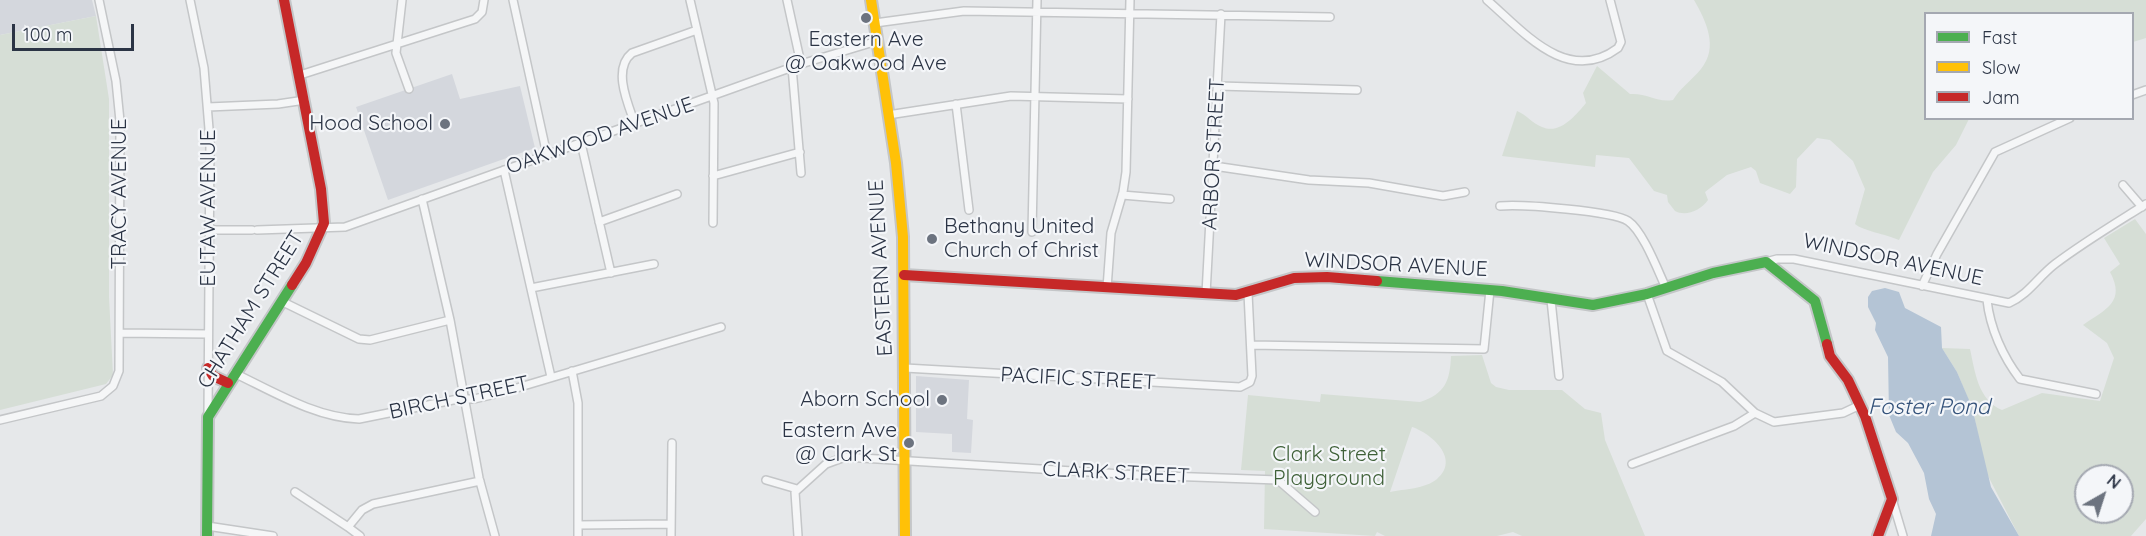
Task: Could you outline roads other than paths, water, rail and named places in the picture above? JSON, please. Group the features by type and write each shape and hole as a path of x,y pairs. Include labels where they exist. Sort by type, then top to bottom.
{"street":[{"name":"TRACY AVENUE","path":"0,420 92,399 111,389 119,371 120,121 116,81 99,0"},
{"name":"EUTAW AVENUE","path":"190,0 204,68 208,107 208,417"},
{"name":"CHATHAM STREET","path":"207,531 208,417 306,263 322,230 324,217 305,100 284,0"},
{"path":"402,0 396,52 409,89"},
{"path":"300,75 475,19 482,12 484,0"},
{"path":"513,0 547,155"},
{"path":"690,0 712,97 713,223"},
{"path":"787,0 801,64"},
{"name":"EASTERN AVENUE","path":"871,0 900,201 904,275 905,536"},
{"path":"1032,232 1037,0"},
{"path":"1107,288 1111,233 1122,195 1128,148 1130,0"},
{"path":"1487,0 1539,45 1557,57 1574,61 1613,52 1621,42 1610,0"},
{"path":"875,23 951,12 1330,17"},
{"name":"ARBOR STREET","path":"1206,294 1219,86 1221,14"},
{"path":"635,124 625,91 623,66 632,53 697,30"},
{"name":"OAKWOOD AVENUE","path":"209,230 322,230 345,227 792,67 877,40"},
{"path":"792,67 801,173"},
{"path":"1219,86 1357,90"},
{"path":"888,115 1000,97 1128,99"},
{"path":"208,107 278,104 305,100"},
{"path":"956,104 969,210"},
{"path":"1922,286 1936,254 1995,152 2066,120"},
{"path":"581,143 611,273"},
{"path":"713,176 800,152"},
{"path":"1214,166 1309,180 1369,183 1443,196 1465,192"},
{"path":"504,170 551,377"},
{"path":"2123,185 2144,205"},
{"path":"599,222 677,194"},
{"path":"1122,195 1170,199"},
{"path":"422,199 450,320 480,481 495,536"},
{"name":"WINDSOR AVENUE","path":"1248,294 1286,280 1304,277 1490,290 1551,300 1602,305 1647,294 1713,273 1774,259 1794,259 2009,303 2021,298 2056,262 2144,205"},
{"path":"1500,206 1538,207 1620,217 1629,221 1636,229 1666,288"},
{"path":"1766,262 1815,301 1820,312 1830,356 1848,380 1860,405 1904,536"},
{"path":"531,288 654,264"},
{"path":"904,275 1206,294 1248,294 1251,345 1484,349 1490,290"},
{"path":"1647,294 1667,351 1722,382 1755,413 1774,422 1782,423 1843,413 1860,405"},
{"path":"1551,300 1559,376"},
{"path":"1987,300 1988,312 2007,361 2020,379 2096,394"},
{"path":"281,301 359,339 370,340 450,320"},
{"name":"BIRCH STREET","path":"231,378 301,404 347,418 359,419 500,393 721,327"},
{"path":"120,333 208,334"},
{"name":"PACIFIC STREET","path":"905,368 1240,387 1250,382 1251,345"},
{"path":"208,368 213,376 231,378"},
{"path":"572,371 578,403 578,536"},
{"path":"1632,464 1734,426 1755,413"},
{"path":"671,536 672,443"},
{"name":"CLARK STREET","path":"797,489 835,460 845,457 1148,476 1278,480 1315,512"},
{"path":"766,480 797,489 794,497 798,536"},
{"path":"348,526 362,510 373,504 480,481"},
{"path":"295,492 360,536"},
{"path":"1878,536 1892,499"},
{"path":"578,525 671,524"},
{"path":"207,531 273,536"}],"water":[{"name":"Foster Pond","path":"1885,288 1899,292 1905,308 1941,327 1942,348 1957,372 1972,407 1991,487 2019,536 1931,536 1936,514 1929,499 1924,473 1908,443 1896,432 1889,415 1888,357 1875,330 1876,323 1868,307 1868,297 1872,291"}],"place":[{"name":"Eastern Ave @ Oakwood Ave","path":"866,18"},
{"name":"Hood School","path":"445,124"},
{"name":"Bethany United Church of Christ","path":"932,239"},
{"name":"Aborn School","path":"942,400"},
{"name":"Eastern Ave @ Clark St","path":"909,443"}],"park label":[{"name":"Clark Street Playground","path":"1329,467"}]}
